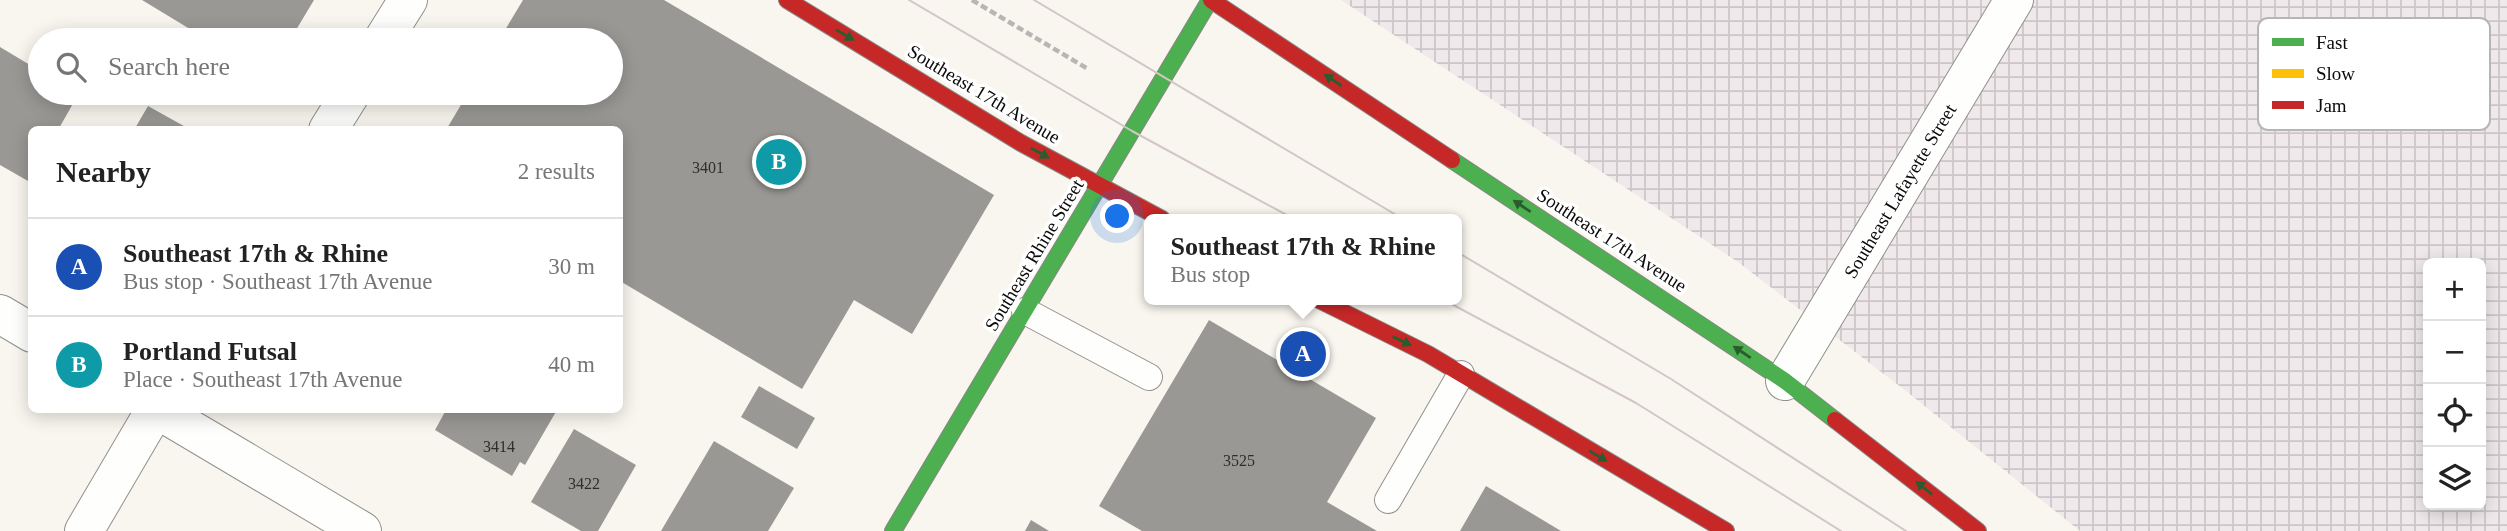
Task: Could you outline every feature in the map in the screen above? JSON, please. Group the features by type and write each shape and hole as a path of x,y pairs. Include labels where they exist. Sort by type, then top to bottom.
{"street":[{"path":"390,28 408,0"},
{"name":"Southeast 17th Avenue","path":"787,0 1021,143 1153,214"},
{"name":"Southeast 17th Avenue","path":"1211,0 1785,381 1978,531"},
{"name":"Southeast Rhine Street","path":"893,531 1211,0"},
{"name":"Southeast Lafayette Street","path":"1785,381 2014,0"},
{"path":"330,126 344,105"},
{"path":"1329,305 1461,374 1712,527"},
{"path":"0,314 28,331"},
{"path":"84,531 154,413"},
{"path":"161,413 362,531"}],"lane":[{"path":"1025,311 1149,377"},
{"path":"1388,500 1461,374"}],"path":[{"path":"972,0 1088,69"}],"shaded area":[{"path":"1341,0 2507,0 2507,531 2080,531 1906,391 1738,262"}],"building":[{"path":"142,0 314,0 297,28 188,28"},
{"path":"523,0 664,0 994,195 912,334 854,300 802,389 623,283 623,126 448,126 461,105 623,105 623,28 506,28"},
{"path":"0,47 28,64 28,105 72,105 60,126 28,126 28,181 0,165"},
{"path":"148,106 184,126 136,126"},
{"path":"1209,320 1376,418 1327,502 1377,531 1142,531 1099,506"},
{"path":"759,386 815,418 797,449 741,417"},
{"path":"444,413 555,413 525,465 520,462 512,476 435,430"},
{"path":"574,429 636,465 598,531 581,531 531,502"},
{"path":"714,441 794,488 768,531 661,531"},
{"path":"1486,486 1561,531 1460,531"},
{"path":"1031,520 1049,531 1025,531"}],"tram line":[{"path":"909,0 1132,131 1285,214"},
{"path":"1034,0 1395,214"},
{"path":"1462,255 1671,379 1906,531"},
{"path":"1453,305 1636,403 1841,531"}],"traffic: fast":[{"path":"893,531 1210,0"},
{"path":"1452,160 1785,381 1835,420"}],"traffic: jam":[{"path":"787,0 1021,143 1153,214"},
{"path":"1211,0 1452,160"},
{"path":"1329,305 1428,354 1726,531"},
{"path":"1835,420 1978,531"}],"place":[{"name":"Portland Futsal","path":"779,162"},
{"name":"Southeast 17th & Rhine","path":"1303,354"}]}
